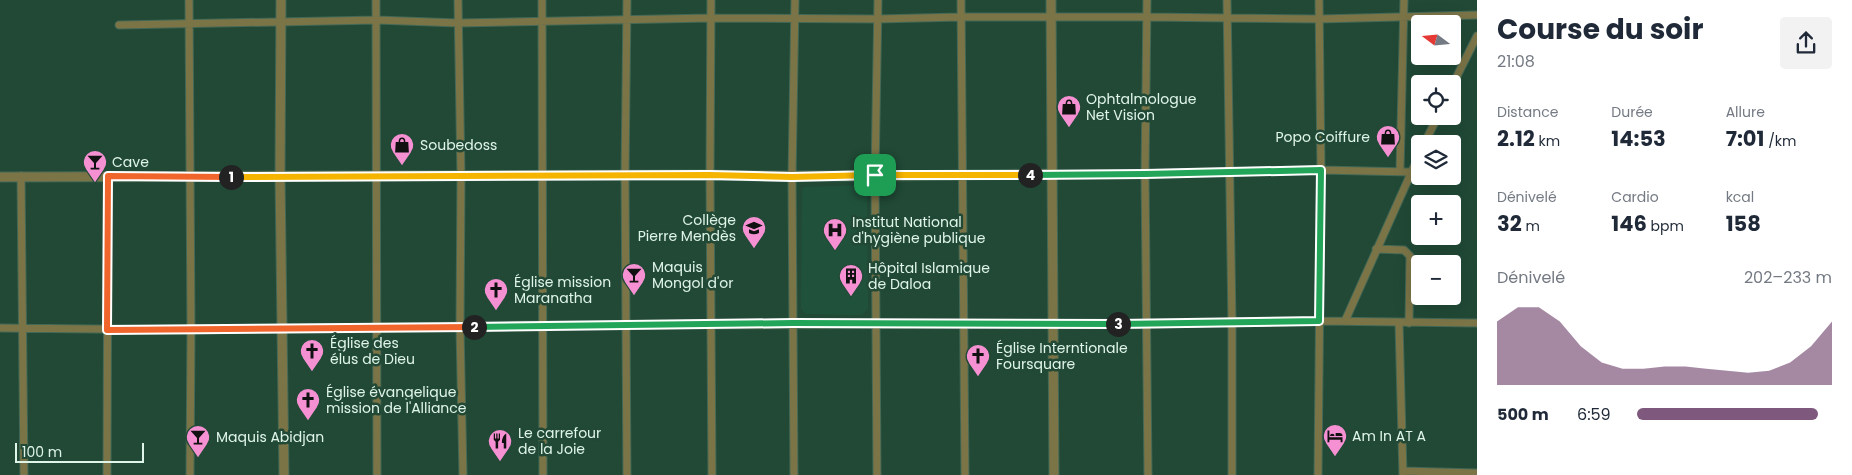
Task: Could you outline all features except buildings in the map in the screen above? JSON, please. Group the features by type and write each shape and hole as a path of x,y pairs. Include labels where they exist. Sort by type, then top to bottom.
{"street":[{"path":"189,0 190,475"},
{"path":"281,0 280,176 284,475"},
{"path":"376,0 377,475"},
{"path":"458,0 463,475"},
{"path":"542,0 543,475"},
{"path":"627,0 625,176 627,475"},
{"path":"711,0 712,475"},
{"path":"794,475 792,177 795,0"},
{"path":"877,475 875,175 878,0"},
{"path":"961,0 965,475"},
{"path":"1051,0 1054,475"},
{"path":"1147,0 1145,174 1148,475"},
{"path":"1227,0 1232,322 1232,475"},
{"path":"1318,475 1321,170 1319,0"},
{"path":"1400,171 1404,0"},
{"path":"119,25 377,20 458,23 711,18 877,20 960,17 1319,19 1477,15"},
{"path":"1458,75 1477,36"},
{"path":"0,177 710,175 792,177 1145,174 1321,170 1410,172 1344,321"},
{"path":"21,176 24,475"},
{"path":"107,475 108,176"},
{"path":"1376,249 1404,250 1410,256 1409,323"},
{"path":"0,328 191,330 793,323 1147,324 1319,321 1477,323"},
{"path":"1400,323 1403,473 1477,473"}],"shaded area":[{"name":"Institut National d'hygiène publique","path":"867,185 868,308 862,315 806,314 801,308 802,193 804,187"}],"place":[{"name":"Ophtalmologue Net Vision","path":"1069,128"},
{"name":"Popo Coiffure","path":"1388,158"},
{"name":"Soubedoss","path":"402,166"},
{"name":"Cave","path":"95,183"},
{"name":"Collège Pierre Mendès","path":"754,249"},
{"name":"Institut National d'hygiène publique","path":"835,251"},
{"name":"Maquis Mongol d'or","path":"634,296"},
{"name":"Hôpital Islamique de Daloa","path":"851,297"},
{"name":"Église mission Maranatha","path":"496,311"},
{"name":"Église des élus de Dieu","path":"312,372"},
{"name":"Église Interntionale Foursquare","path":"978,377"},
{"name":"Église évangelique mission de l'Alliance","path":"308,421"},
{"name":"Am In AT A","path":"1335,457"},
{"name":"Maquis Abidjan","path":"198,458"},
{"name":"Le carrefour de la Joie","path":"500,462"}],"route":[{"path":"1321,170 1319,321 1147,324 793,323 107,330 108,176 710,175 792,177 875,175 1145,174 1321,170"}]}
